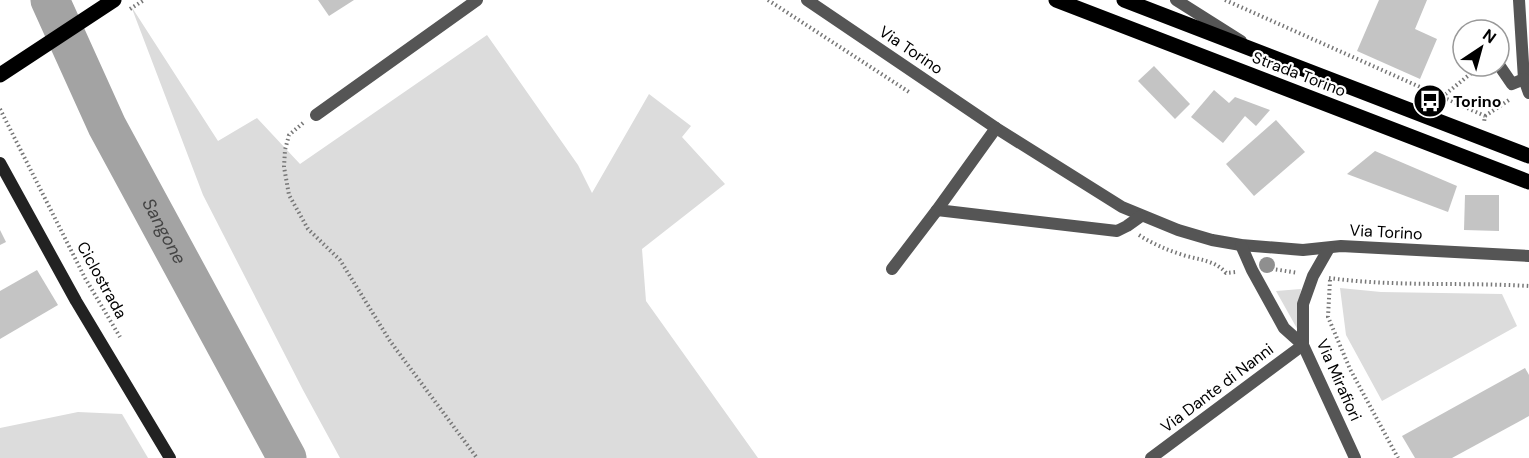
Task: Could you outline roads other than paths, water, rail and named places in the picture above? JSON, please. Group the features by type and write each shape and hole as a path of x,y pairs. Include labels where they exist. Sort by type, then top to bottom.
{"main road":[{"path":"0,75 114,0"},
{"name":"Strada Torino","path":"1056,0 1529,182"},
{"name":"Strada Torino","path":"1124,0 1529,156"}],"street":[{"path":"316,115 477,0"},
{"name":"Via Torino","path":"807,0 996,128 1122,207 1178,230 1212,240 1241,245 1303,250 1341,246 1529,256"},
{"name":"Strada Torino","path":"1176,0 1251,49"},
{"path":"1508,78 1512,84 1526,87 1519,0"},
{"path":"892,269 996,128"},
{"path":"0,163 76,301 170,458"},
{"path":"937,210 1117,231 1141,216"},
{"path":"1241,245 1284,328 1303,345"},
{"name":"Via Mirafiori","path":"1329,248 1313,276 1303,304 1303,345 1355,458"},
{"name":"Via Dante di Nanni","path":"1151,458 1303,345"}],"waterway":[{"name":"Sangone","path":"50,0 107,126 287,458"}],"place":[{"name":"Torino","path":"1430,101"}]}
